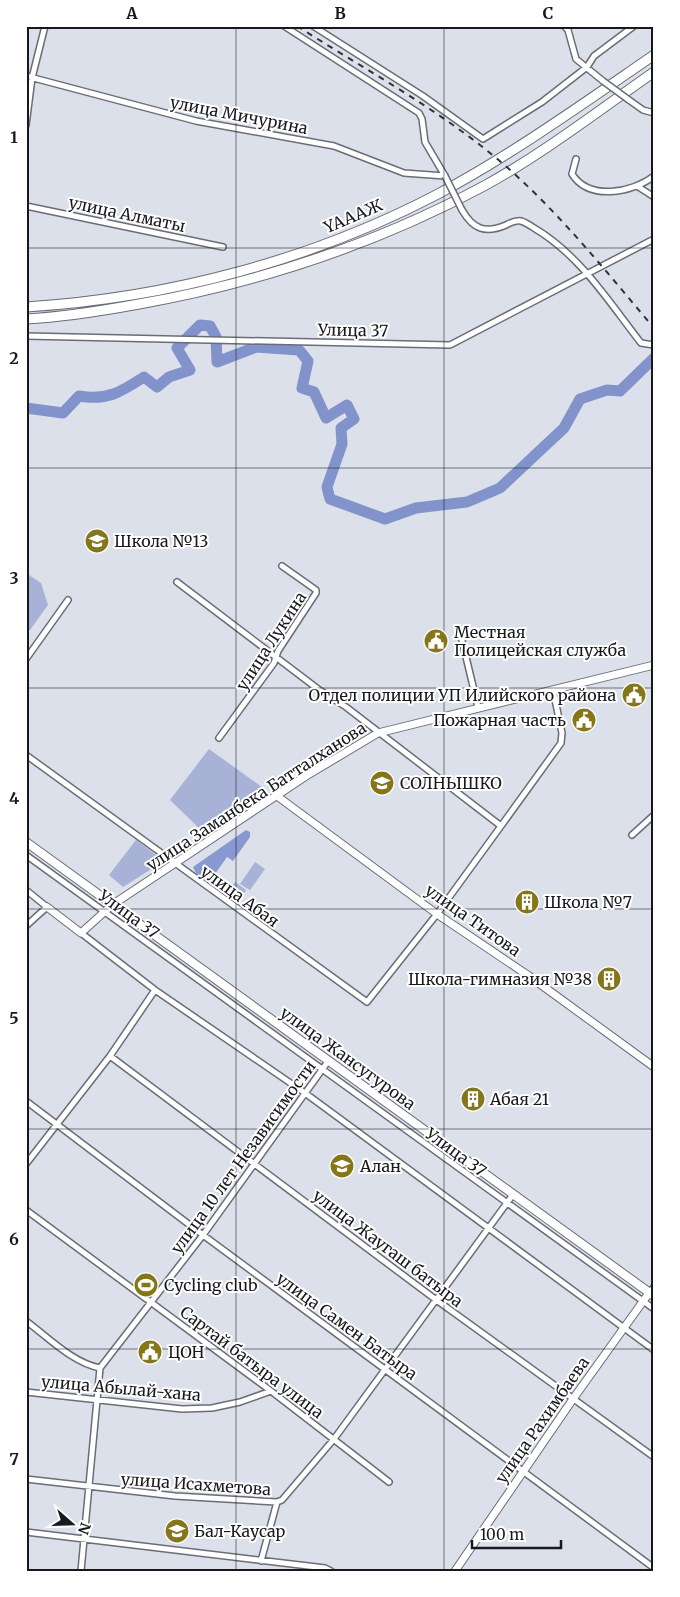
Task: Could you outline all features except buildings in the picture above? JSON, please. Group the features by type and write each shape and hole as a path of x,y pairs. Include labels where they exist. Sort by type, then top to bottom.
{"highway":[{"name":"ҮАААЖ","path":"26,307 111,297 183,285 257,267 319,247 379,223 439,193 531,138 654,55"},
{"name":"ҮАААЖ","path":"26,319 90,312 217,289 286,270 367,241 493,180 546,147 654,72"}],"main road":[{"name":"улица Жансугурова","path":"26,842 112,906 329,1060 512,1196 652,1292"}],"street":[{"path":"26,125 29,77 44,26"},
{"path":"284,26 419,113 422,119 425,142 470,222 481,230 492,230 520,221 556,243 576,260 642,343 654,346"},
{"path":"313,26 423,96 483,139 542,102 587,67 594,56 634,26"},
{"path":"564,26 568,30 576,59 628,100 643,110 654,113"},
{"name":"улица Мичурина","path":"29,77 196,121 334,146 404,173 445,176"},
{"path":"576,159 572,174 577,182 596,191 628,190 654,176"},
{"path":"637,186 654,197"},
{"name":"улица Алматы","path":"26,206 223,247"},
{"name":"Улица 37","path":"26,336 450,345 654,239"},
{"name":"улица Лукина","path":"219,738 274,664 278,651 316,593 316,590 282,566"},
{"path":"177,582 346,707 501,826"},
{"path":"26,658 68,600"},
{"path":"460,632 478,707"},
{"name":"улица Заманбека Батталханова","path":"80,933 112,906 174,864 277,796 378,733 654,665"},
{"path":"438,914 561,744 562,733 553,690"},
{"name":"улица Абая","path":"26,755 118,820 174,864 368,1002 438,914"},
{"name":"улица Титова","path":"277,796 438,914 536,980 654,1067"},
{"path":"632,835 654,814"},
{"name":"Улица 37","path":"26,855 654,1309"},
{"path":"26,890 155,990 305,1093 654,1350"},
{"path":"26,926 47,907"},
{"path":"26,1164 110,1056 155,990"},
{"name":"улица Жаугаш батыра","path":"110,1056 435,1300 654,1457"},
{"name":"улица 10 лет Независимости","path":"100,1368 152,1304 329,1060"},
{"name":"улица Самен Батыра","path":"26,1101 203,1235 654,1568"},
{"name":"улица Исахметова","path":"26,1479 90,1488 277,1502 282,1500 334,1438 384,1368 490,1229 512,1196"},
{"name":"Сартай батыра улица","path":"26,1210 334,1438 389,1482"},
{"name":"улица Рахимбаева","path":"455,1571 573,1399 652,1292"},
{"path":"26,1321 72,1356 90,1366 100,1368 90,1488 80,1571"},
{"name":"улица Абылай-хана","path":"26,1392 182,1409 212,1408 240,1402 271,1391"},
{"path":"261,1561 277,1502"},
{"path":"26,1532 84,1541 325,1568 331,1571"}],"shaded area":[{"path":"26,573 41,583 48,605 30,630 26,632"},
{"path":"209,749 266,790 265,795 204,833 170,800"},
{"path":"246,830 250,832 250,837 233,861 227,857 210,881 206,882 196,873 193,867"},
{"path":"136,840 164,861 123,887 109,875"},
{"path":"255,862 265,869 250,890 240,884"},
{"path":"235,882 246,890 239,901 227,893"}],"waterway":[{"path":"26,408 63,413 79,396 98,397 113,394 144,377 157,387 169,377 190,370 177,348 200,325 210,326 216,337 217,362 256,347 299,350 308,361 302,388 314,392 326,418 347,405 354,419 341,428 342,444 327,487 330,499 385,519 416,508 467,502 500,488 564,428 580,399 607,390 620,391 654,358"}],"railway":[{"path":"297,26 444,119 513,172 596,259 654,328"}],"place":[{"name":"Школа №13","path":"97,541"},
{"name":"Местная Полицейская служба","path":"436,641"},
{"name":"Отдел полиции УП Илийского района","path":"634,695"},
{"name":"Пожарная часть","path":"584,720"},
{"name":"СОЛНЫШКО","path":"382,783"},
{"name":"Школа №7","path":"527,902"},
{"name":"Школа-гимназия №38","path":"609,979"},
{"name":"Абая 21","path":"473,1099"},
{"name":"Алан","path":"342,1166"},
{"name":"Cycling club","path":"146,1285"},
{"name":"ЦОН","path":"150,1352"},
{"name":"Бал-Каусар","path":"177,1531"}]}
